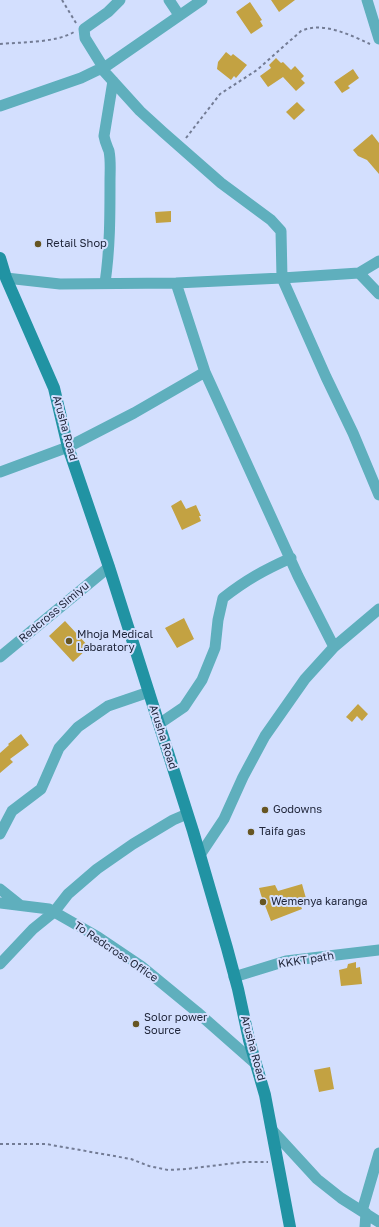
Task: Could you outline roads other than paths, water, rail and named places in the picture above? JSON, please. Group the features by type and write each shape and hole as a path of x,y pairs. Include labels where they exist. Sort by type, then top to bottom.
{"main road":[{"name":"Arusha Road","path":"0,258 6,278 54,388 68,447 109,566 200,855 234,976 256,1064 266,1095 290,1227"}],"street":[{"path":"120,0 108,12 82,31 85,38 102,68 140,111 221,183 276,224 281,231 282,278 326,377 356,439 379,495"},
{"path":"169,0 179,16"},
{"path":"0,106 81,78 102,68 202,0"},
{"path":"367,0 375,42"},
{"path":"105,283 109,251 110,163 104,136 113,81"},
{"path":"6,278 60,284 176,283 359,273 379,261"},
{"path":"359,273 379,294"},
{"path":"176,283 205,372 316,612 334,647"},
{"path":"0,472 68,447 134,413 205,372"},
{"path":"159,724 184,707 202,680 215,648 218,620 223,598 241,583 260,572 291,558"},
{"name":"Redcross Simiyu","path":"0,657 109,566"},
{"path":"200,855 224,819 243,777 265,736 305,679 334,647 379,609"},
{"path":"0,834 12,811 40,789 59,748 78,727 108,706 148,692"},
{"path":"0,964 33,929 54,912 68,894 97,869 133,844 173,820 187,814"},
{"name":"To Redcross Office","path":"0,889 21,905"},
{"name":"To Redcross Office","path":"0,903 49,909 98,937 141,966 197,1012 256,1064"},
{"name":"KKKT path","path":"234,976 286,961 377,953"},
{"path":"272,1130 317,1179 341,1198 379,1222"},
{"path":"365,1227 364,1212 377,1166 379,1153"}],"place":[{"name":"Retail Shop","path":"38,244"},
{"name":"Mhoja Medical Labaratory","path":"69,641"},
{"name":"Godowns","path":"265,810"},
{"name":"Taifa gas","path":"251,832"},
{"name":"Wemenya karanga","path":"263,902"},
{"name":"Solor power Source","path":"136,1024"}]}
